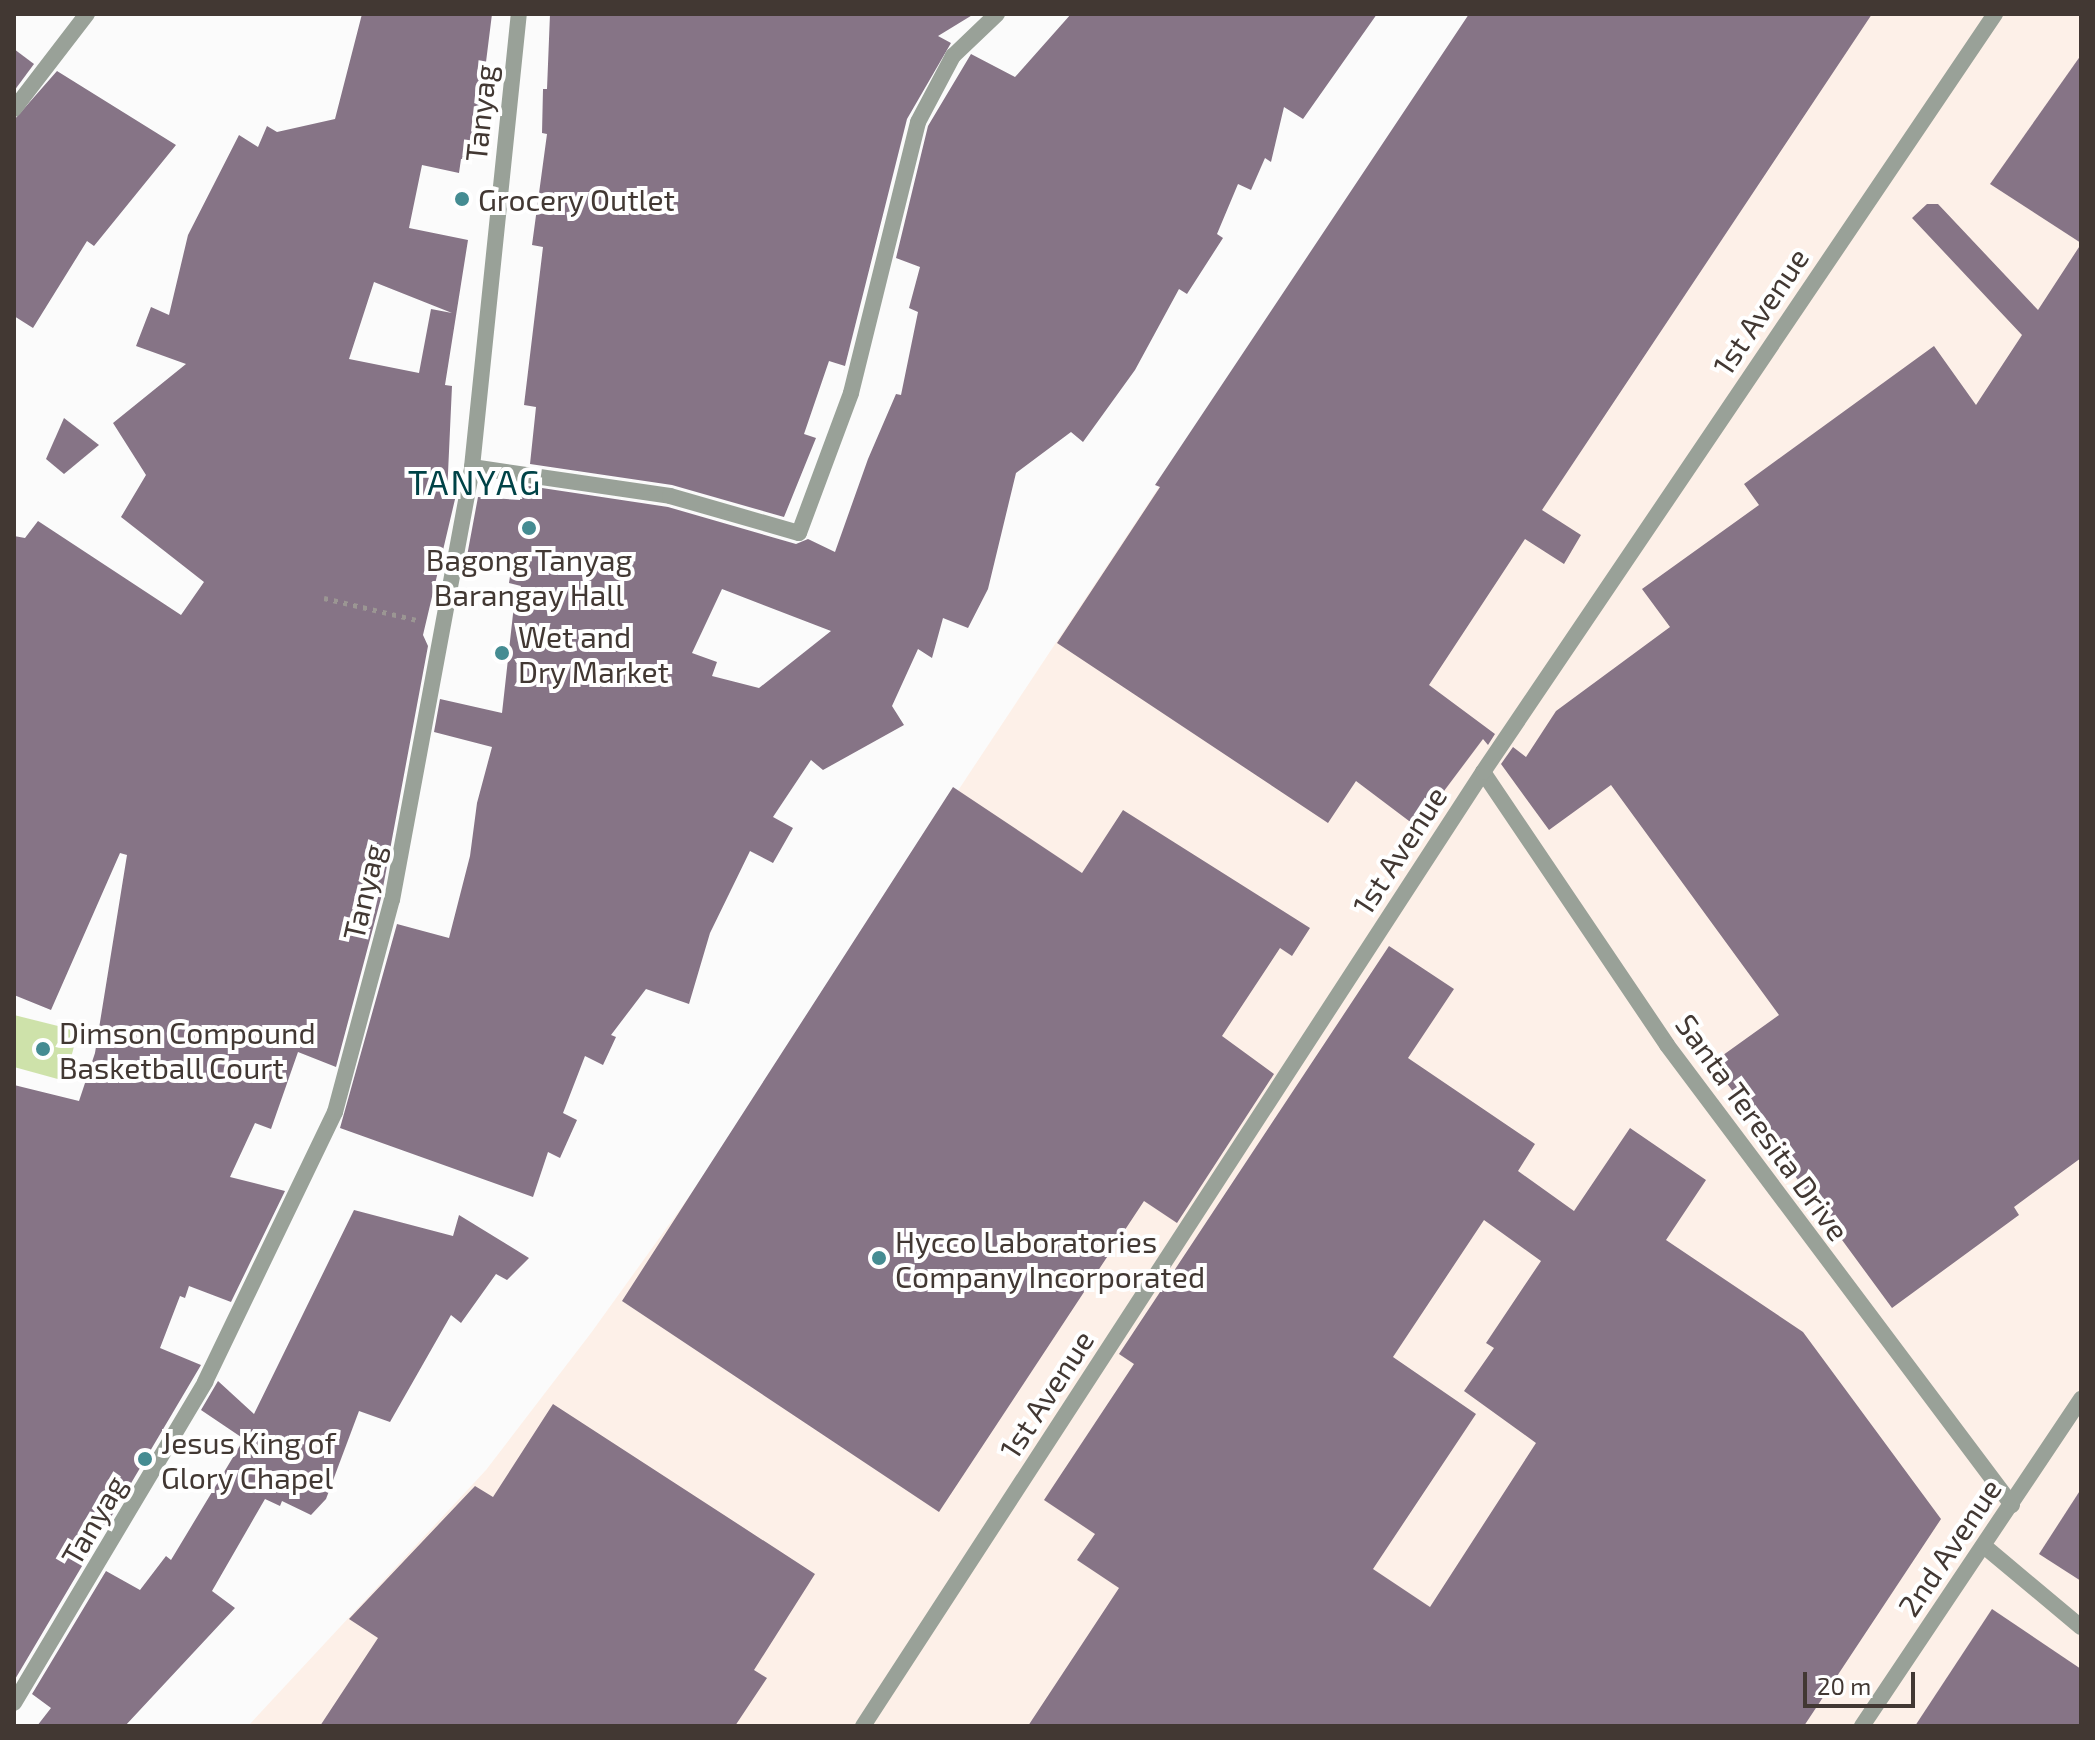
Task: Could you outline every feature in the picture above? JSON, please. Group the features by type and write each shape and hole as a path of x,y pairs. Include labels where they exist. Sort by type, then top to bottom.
{"street":[{"path":"14,109 87,14"},
{"name":"Tanyag","path":"14,1703 205,1382 335,1112 392,900 472,467 519,14"},
{"path":"472,467 670,496 799,533 851,393 918,122 953,56 997,14"},
{"name":"1st Avenue","path":"863,1726 1483,772 1995,14"},
{"name":"Santa Teresita Drive","path":"1483,772 1667,1045 2012,1505"},
{"name":"2nd Avenue","path":"1862,1726 2081,1399"},
{"path":"1984,1546 2081,1627"}],"path":[{"path":"324,598 444,629"}],"shaded area":[{"path":"1472,14 2081,14 2081,1726 248,1726 486,1470 591,1333 691,1194"}],"green space":[{"name":"Dimson Compound Basketball Court","path":"14,1015 78,1031 65,1081 14,1067"}],"building":[{"path":"362,14 492,14 474,158 461,159 459,173 422,165 409,228 468,240 445,385 452,386 447,495 456,495 423,635 428,646 381,898 336,1067 298,1052 271,1129 255,1123 230,1177 285,1191 231,1302 189,1286 185,1298 180,1296 160,1348 201,1365 14,1681 14,1085 79,1101 95,1053 127,855 120,853 51,1010 14,995 14,536 25,538 38,521 181,615 204,582 121,517 146,475 113,423 186,364 136,346 151,307 169,315 188,235 239,135 258,147 267,126 277,132 335,119","holes":["374,282 452,313 431,309 419,373 349,359"]},
{"path":"550,14 974,14 938,36 951,43 907,119 845,366 829,361 804,434 816,438 784,517 672,485 530,464 536,407 524,405 543,247 532,245 547,134 542,133 543,89 547,89"},
{"path":"1071,14 1377,14 1303,119 1284,107 1271,162 1265,158 1251,190 1238,184 1217,234 1223,238 1187,294 1179,289 1135,370 1083,442 1071,432 1016,473 988,589 968,628 943,618 932,658 918,649 892,706 904,725 823,770 811,760 773,817 793,828 773,863 750,851 710,933 689,1004 646,989 611,1035 616,1037 603,1065 585,1056 563,1113 577,1120 560,1158 548,1152 533,1197 340,1128 397,924 449,938 470,856 477,803 492,747 434,732 440,699 502,713 513,614 521,586 509,583 512,563 467,556 478,497 520,500 522,485 668,507 796,544 808,539 835,552 868,459 896,394 901,395 918,312 909,308 920,267 896,258 928,126 971,54 1015,77","holes":["722,589 831,631 759,688 712,676 717,662 692,653"]},
{"path":"1469,14 1872,14 1542,510 1581,535 1564,564 1525,539 1429,685 1495,734 1488,745 1483,739 1417,827 1356,781 1328,823 1057,643 1160,487 1155,485"},
{"path":"14,49 34,64 14,91"},
{"path":"2081,55 2081,243 1990,184"},
{"path":"57,71 176,145 94,246 87,241 33,328 14,316 14,120"},
{"path":"1927,204 1938,204 2038,310 2081,244 2081,1158 2014,1207 2019,1215 1892,1308 1712,1063 1779,1015 1611,785 1549,830 1501,764 1513,747 1526,757 1556,711 1670,627 1642,589 1759,505 1744,484 1934,346 1976,405 2022,335 1912,218"},
{"path":"64,418 99,445 64,474 46,459"},
{"path":"953,787 1082,873 1123,810 1310,928 1292,956 1280,948 1222,1036 1274,1074 1177,1223 1144,1201 939,1512 622,1301"},
{"path":"1389,946 1454,989 1408,1058 1535,1144 1518,1171 1574,1211 1630,1128 1706,1180 1666,1240 1803,1332 1941,1519 1804,1726 1028,1726 1119,1588 1077,1560 1095,1534 1044,1500 1134,1364 1119,1354","holes":["1484,1220 1541,1261 1486,1343 1494,1348 1464,1391 1536,1443 1430,1607 1373,1569 1476,1414 1393,1357"]},
{"path":"354,1210 453,1236 459,1215 529,1258 507,1280 496,1274 461,1323 451,1315 390,1422 359,1411 326,1499 311,1515 282,1501 280,1506 265,1499 212,1591 235,1608 125,1726 37,1726 51,1708 32,1694 106,1571 140,1590 166,1556 171,1560 244,1439 201,1410 218,1381 254,1414"},
{"path":"553,1404 815,1574 754,1670 767,1678 735,1726 320,1726 378,1638 349,1619 475,1486 493,1497"},
{"path":"2081,1489 2081,1581 2039,1554"},
{"path":"1992,1609 2081,1669 2081,1726 1915,1726"}],"place":[{"name":"Grocery Outlet","path":"462,199"},
{"name":"Bagong Tanyag Barangay Hall","path":"529,528"},
{"name":"Wet and Dry Market","path":"502,653"},
{"name":"Dimson Compound Basketball Court","path":"43,1049"},
{"name":"Hycco Laboratories Company Incorporated","path":"879,1258"},
{"name":"Jesus King of Glory Chapel","path":"145,1459"}],"district":[{"name":"TANYAG","path":"475,482"}]}
